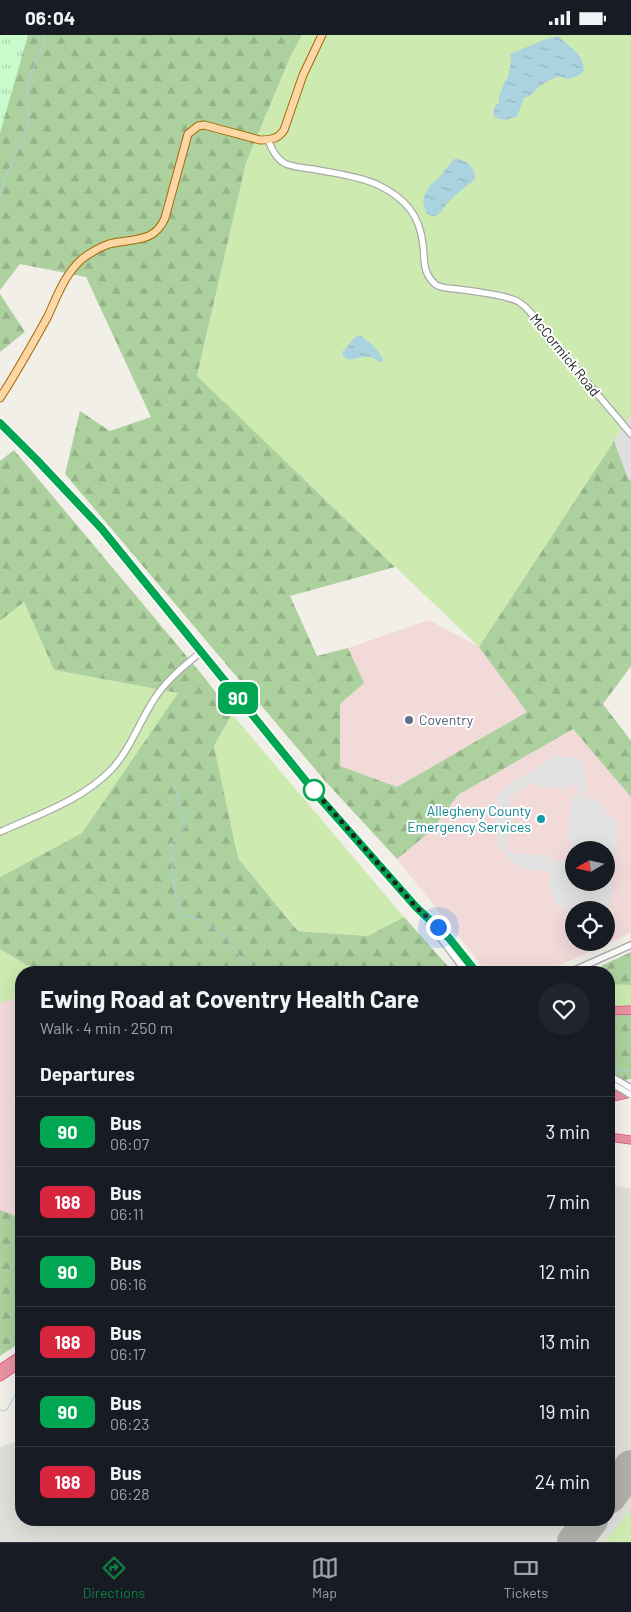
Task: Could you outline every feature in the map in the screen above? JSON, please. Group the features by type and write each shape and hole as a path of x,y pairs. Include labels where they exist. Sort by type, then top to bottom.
{"highway":[{"path":"615,1011 631,1010"},
{"path":"615,1090 631,1087"},
{"path":"615,1097 631,1094"},
{"path":"615,1138 631,1139"},
{"path":"0,1369 15,1359"},
{"path":"0,1377 15,1367"}],"main road":[{"path":"0,397 20,367 47,317 62,284 72,269 94,251 109,245 151,235 161,227 185,141 192,129 198,125 204,125 252,139 268,140 280,135 284,130 303,75 322,35"}],"street":[{"name":"McCormick Road","path":"268,140 273,153 285,164 376,183 395,194 411,209 420,229 423,263 427,273 436,285 445,289 489,294 518,302 532,313 544,331 631,434"},
{"path":"0,423 101,528 318,796 416,907 462,966"},
{"path":"0,832 70,801 103,777 122,757 150,704 161,689 172,676 201,652"},
{"path":"416,907 449,938 471,966"},
{"path":"584,966 631,945"},
{"path":"615,1078 631,1087"},
{"path":"615,1085 631,1094"}],"shaded area":[{"path":"631,413 631,481 628,479 613,441"},
{"path":"429,620 479,647 528,712 397,787 340,766 340,704 364,683 348,648"},
{"path":"573,729 631,797 631,933 615,940 615,901 565,901 565,951 591,951 557,966 482,966 397,859 432,830 458,795"},
{"path":"554,756 580,758 586,772 587,790 584,793 583,799 587,802 587,797 596,798 596,802 612,819 616,818 615,851 615,841 568,841 572,795 577,795 577,786 568,784 567,788 534,786 532,782 508,799 511,801 507,844 504,845 516,857 517,853 551,856 550,860 565,861 565,891 612,891 611,901 565,901 565,909 557,905 552,894 548,893 550,871 518,869 518,865 511,862 498,845 498,835 494,834 498,795 504,788"},
{"path":"15,998 15,1216 0,1210 0,1003"},
{"path":"615,1186 631,1188 631,1542 0,1542 0,1447 15,1442 15,1526 615,1526"}],"green space":[{"path":"0,35 28,35 0,133"},
{"path":"27,35 302,35 291,55 246,163 197,376 395,567 290,596 317,656 348,648 364,683 340,704 340,766 397,787 527,712 479,647 614,441 628,479 631,481 631,666 603,704 631,741 631,797 573,729 458,795 432,830 397,859 326,782 65,474 80,411 110,431 151,417 86,277 20,264 0,290 0,131"},
{"path":"302,35 631,35 631,415 479,647 197,377 246,163 291,55"},
{"path":"0,294 25,332 0,352"},
{"path":"14,450 204,677 232,714 214,746 238,858 298,931 368,936 404,917 448,966 28,966 0,949 0,877 82,833 178,693 54,670 24,602 0,621 0,461"},
{"path":"24,602 54,670 179,693 82,833 0,877 0,621"},
{"path":"232,714 404,917 368,936 299,931 238,858 214,746"},
{"path":"0,949 28,966 15,966 15,998 0,1003"},
{"path":"631,952 631,985 615,984 615,966 601,966"},
{"path":"615,984 631,985 631,1006 615,1007"},
{"path":"631,1014 631,1079 615,1081 615,1015"},
{"path":"0,1210 15,1216 15,1346 0,1356"},
{"path":"631,1509 631,1542 605,1542"}],"water":[{"path":"558,36 579,55 584,71 572,78 566,79 559,76 543,84 530,96 524,98 517,117 505,120 495,118 493,112 496,104 499,103 499,97 505,80 508,78 511,61 510,54"},
{"path":"454,159 462,160 469,164 474,171 475,179 452,198 438,215 430,215 426,213 423,202 424,196 431,184 437,180"},
{"path":"359,335 376,349 383,359 382,362 368,357 349,359 342,354 355,337"}],"waterway":[{"path":"0,197 2,186 29,123 26,102 31,73 44,43 44,35"},
{"path":"175,786 185,827 170,845 175,893 182,914 201,920 222,934 241,957 245,966"},
{"path":"615,1069 631,1072"},
{"path":"0,1410 6,1411 15,1395"}],"runway":[{"path":"615,1489 631,1467"},
{"path":"574,1542 586,1526"}],"bus line":[{"name":"90","path":"0,423 101,528 318,796 416,907 449,938 471,966"}],"place":[{"name":"Coventry","path":"409,720"},
{"name":"Allegheny County Emergency Services","path":"541,819"}],"route":[{"path":"314,790 416,907 438,927"}]}
